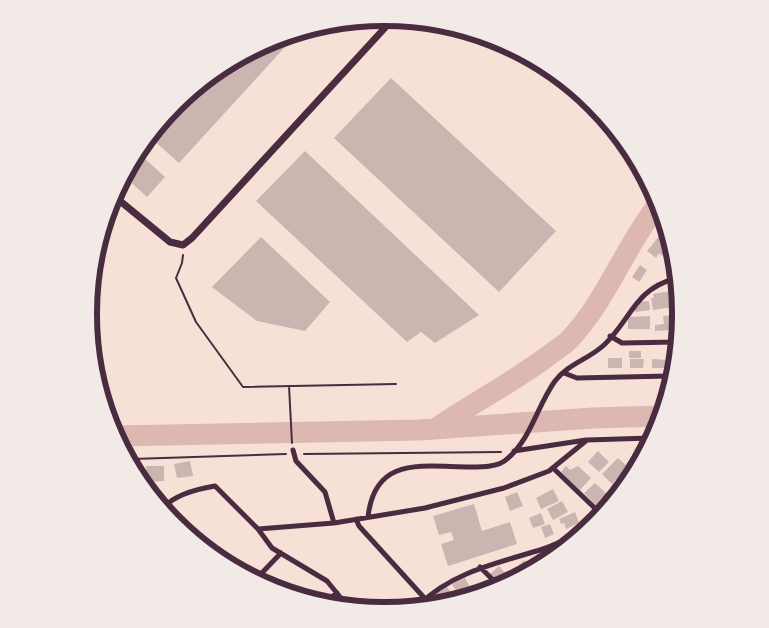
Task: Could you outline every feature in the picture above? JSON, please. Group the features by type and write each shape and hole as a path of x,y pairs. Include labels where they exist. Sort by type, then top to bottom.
{"street":[{"path":"120,201 170,242 183,245 192,238 386,26"},
{"path":"368,517 370,499 374,492 383,479 397,470 418,466 485,467 506,460 524,439 555,381 604,345 638,299 652,288 670,280"},
{"path":"610,336 622,343 671,342"},
{"path":"564,373 577,378 665,376"},
{"path":"514,452 561,442 644,438"},
{"path":"258,529 334,523 425,508 504,488 549,471 587,440"},
{"path":"293,452 296,462 325,492 334,523"},
{"path":"554,468 596,509"},
{"path":"168,504 196,489 215,486 258,529 272,548 327,581 341,598"},
{"path":"356,519 359,526 425,599"},
{"path":"428,598 435,590 480,567 545,548 562,540"},
{"path":"261,574 281,553"},
{"path":"480,567 494,580"},
{"path":"333,597 337,593"}],"path":[{"path":"183,245 182,263 176,278 196,322 244,387 396,384"},
{"path":"289,386 293,452"},
{"path":"136,459 293,452 514,452"}],"building":[{"path":"289,43 179,163 154,141 168,124 195,98 225,75 257,56"},
{"path":"391,78 556,231 499,292 334,138"},
{"path":"305,151 479,315 435,343 421,332 407,342 256,201"},
{"path":"143,157 165,177 147,197 129,181"},
{"path":"661,236 665,252 662,256 659,253 656,258 647,251"},
{"path":"261,237 330,302 305,331 257,321 212,287"},
{"path":"640,265 647,270 639,282 632,277"},
{"path":"671,291 672,307 653,310 651,298 654,298 653,294"},
{"path":"649,301 650,310 635,312 635,306 639,306 639,302"},
{"path":"672,315 672,330 655,331 655,325 664,324 663,316"},
{"path":"650,316 650,329 628,329 628,317"},
{"path":"629,351 641,351 641,358 629,358"},
{"path":"608,358 622,358 622,368 608,368"},
{"path":"630,359 644,359 643,368 630,368"},
{"path":"652,359 667,360 667,368 652,368"},
{"path":"598,451 609,462 599,472 588,462"},
{"path":"618,458 628,467 618,482 616,479 612,484 602,474"},
{"path":"190,461 193,476 177,478 174,464"},
{"path":"146,466 164,466 164,481 151,482 147,476"},
{"path":"566,466 570,470 578,466 591,478 580,490 561,472"},
{"path":"595,483 607,494 596,505 584,493"},
{"path":"553,489 559,501 541,509 536,498"},
{"path":"517,492 523,506 510,511 505,497"},
{"path":"562,501 568,512 553,520 547,509"},
{"path":"474,504 482,531 510,522 517,544 448,566 441,544 454,540 451,532 439,535 433,516"},
{"path":"575,512 579,523 566,529 564,523 561,524 559,519"},
{"path":"541,513 545,524 533,528 529,518"},
{"path":"550,524 554,534 545,538 541,527"},
{"path":"524,560 528,563 517,569"},
{"path":"499,566 507,574 494,580 489,575"},
{"path":"465,578 470,588 457,592 452,584"},
{"path":"446,586 452,594 430,598 429,595"}],"waterway":[{"path":"435,429 520,375 569,340 594,308 653,212"},
{"path":"124,436 419,430 593,418 653,416"}]}
